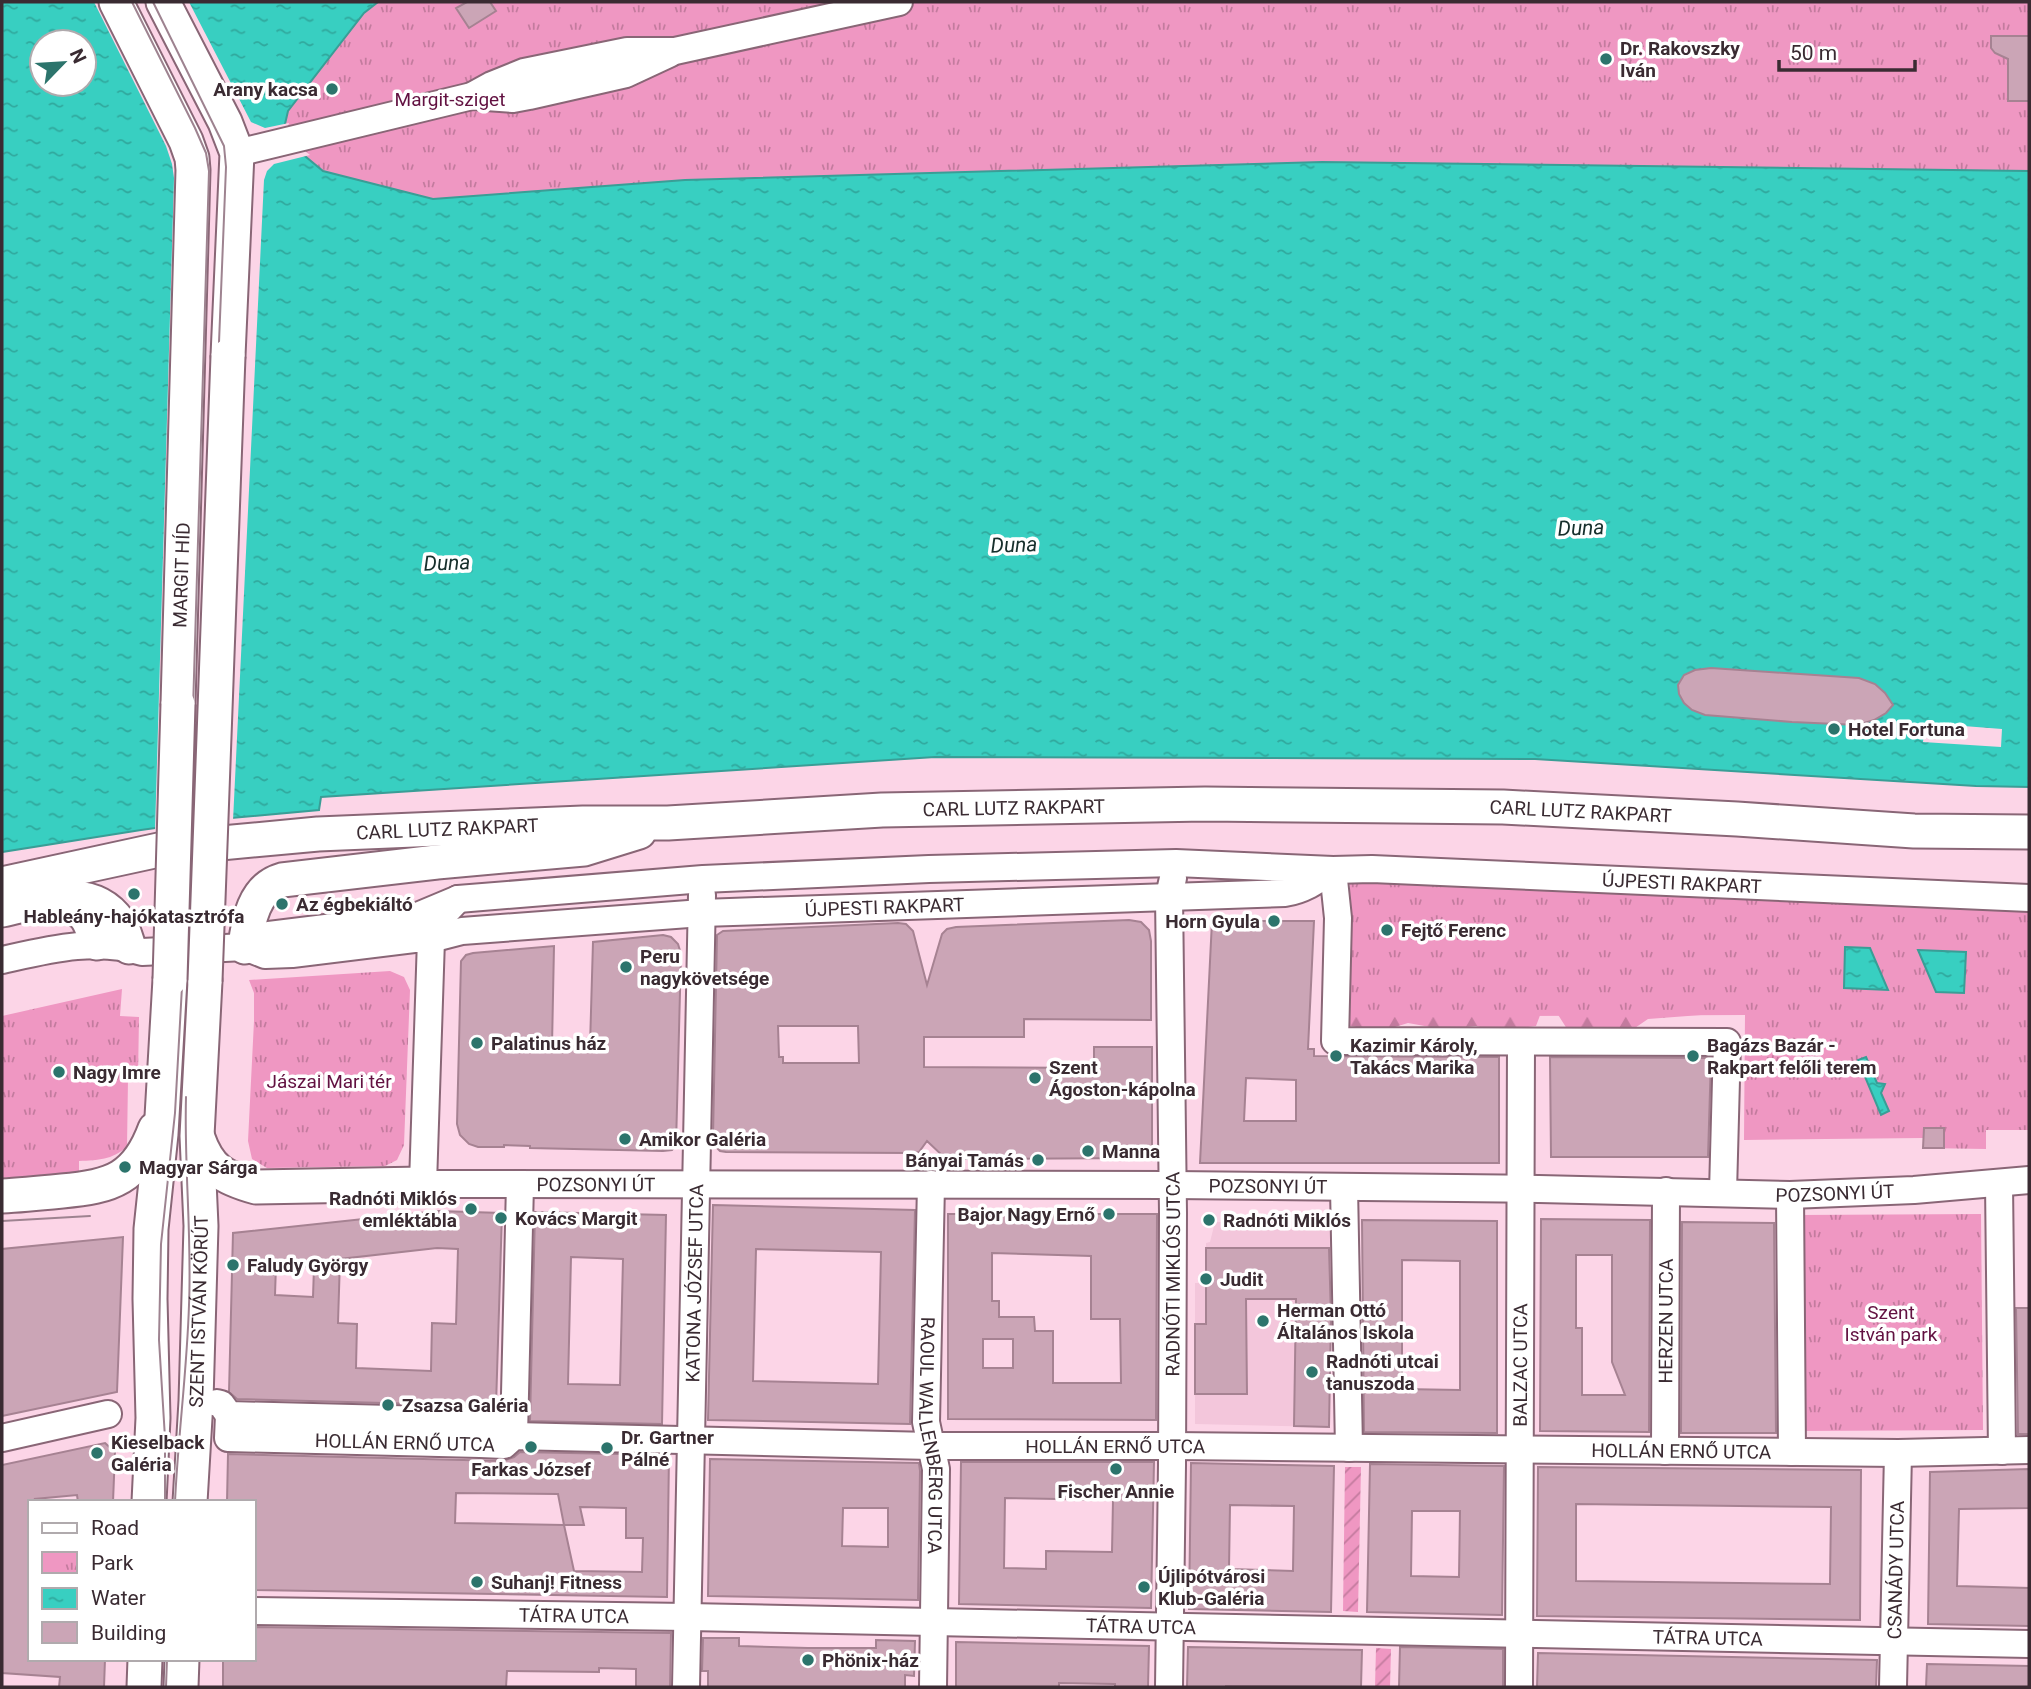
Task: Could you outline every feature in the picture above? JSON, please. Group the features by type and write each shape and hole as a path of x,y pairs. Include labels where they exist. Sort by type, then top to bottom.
{"main road":[{"name":"MARGIT HÍD","path":"116,2 186,141 193,170 173,911 163,1107 151,1139 147,1165"},
{"name":"MARGIT HÍD","path":"163,2 225,122 237,153 205,981 202,1155"},
{"name":"CARL LUTZ RAKPART","path":"2,884 168,848 318,834 569,823 668,822 882,810 1144,804 1543,808 1914,831 2029,832"},
{"path":"245,947 253,908 258,898 267,887 282,880 584,849 668,822"},
{"path":"2,910 72,897 84,898 108,910 120,923 113,945"},
{"path":"202,1155 224,1176 256,1186 423,1184"},
{"name":"SZENT ISTVÁN KÖRÚT","path":"190,1500 196,1401 202,1155"},
{"path":"2,1196 96,1187 118,1180 147,1165 151,1229 153,1418 149,1500"},
{"path":"144,1687 145,1661"},
{"path":"181,1687 182,1661"}],"street":[{"path":"237,153 472,96 513,99 590,83 626,74 675,51 899,2"},
{"name":"ÚJPESTI RAKPART","path":"458,899 703,879 929,869 1176,863 2029,898"},
{"name":"RADNÓTI MIKLÓS UTCA","path":"1169,1687 1172,1185 1169,896 1176,863"},
{"path":"1333,870 1338,918 1335,1041 1727,1042 1723,1192"},
{"name":"ÚJPESTI RAKPART","path":"431,939 462,931 702,913 1285,893 1308,886 1333,870"},
{"name":"KATONA JÓZSEF UTCA","path":"687,1687 703,879"},
{"path":"245,947 269,935 415,917 458,899"},
{"path":"423,1184 431,939 442,916 458,899"},
{"path":"2,960 113,945 142,951 245,947 265,954 292,954 431,939"},
{"name":"BALZAC UTCA","path":"1519,1687 1521,1042"},
{"name":"POZSONYI ÚT","path":"423,1184 1172,1185 1790,1195 1914,1190 2029,1180"},
{"path":"1999,1183 2002,1451"},
{"path":"514,1429 520,1184"},
{"name":"RAOUL WALLENBERG UTCA","path":"931,1184 926,1422 936,1469 933,1687"},
{"path":"1344,1187 1349,1448"},
{"name":"HERZEN UTCA","path":"1665,1451 1666,1191"},
{"path":"1790,1195 1792,1452"},
{"name":"HOLLÁN ERNŐ UTCA","path":"196,1401 221,1404 229,1415 228,1438 504,1445 514,1429 691,1440 931,1446 1898,1453 2029,1451"},
{"path":"2,1438 108,1414"},
{"name":"CSANÁDY UTCA","path":"1893,1687 1898,1453"},
{"name":"TÁTRA UTCA","path":"256,1611 2029,1644"}],"shaded area":[{"name":"Herman Ottó Általános Iskola","path":"1330,1221 1329,1427 1195,1424 1195,1283 1206,1283 1206,1243 1210,1242 1215,1222"}],"green space":[{"name":"Margit-sziget","path":"378,2 2029,2 2029,171 1322,162 685,180 433,199 323,171 282,137 288,111 364,13"},
{"path":"1350,882 2029,906 2029,1130 1986,1130 1986,1149 1923,1148 1923,1138 1744,1140 1745,1015 1347,1017"},
{"path":"1345,900 1361,900 1720,1012 1648,1019 1629,1032 1569,1032 1555,1010 1542,1010 1536,1026 1495,1031 1476,1026 1441,1029 1408,1023 1382,1031 1350,1026 1342,1023"},
{"name":"Jászai Mari tér","path":"390,971 404,977 410,990 404,1145 397,1160 385,1166 267,1168 252,1159 248,1141 254,993 249,980"},
{"path":"122,989 120,1016 139,1017 138,1078 128,1079 127,1147 116,1155 79,1161 79,1172 2,1178 2,1016"},
{"name":"Szent István park","path":"1981,1214 1983,1430 1800,1431 1798,1215"},
{"path":"1345,1467 1361,1467 1358,1612 1343,1611"},
{"path":"1376,1648 1391,1649 1390,1687 1375,1687"}],"water":[{"name":"Duna","path":"2,2 378,2 364,13 288,111 282,137 323,171 433,199 685,180 1322,162 2029,171 2029,787 1535,759 935,757 321,797 319,810 220,819 2,852"},
{"path":"1845,947 1870,948 1888,990 1844,988"},
{"path":"1918,950 1966,952 1964,993 1936,992"},
{"path":"1866,1057 1877,1083 1885,1084 1881,1093 1889,1111 1881,1115 1858,1060"}],"pier":[{"path":"94,2 189,2 251,122 265,128 289,123 285,135 310,155 274,164 267,171 264,180 233,821 155,831 174,178 166,146"},
{"path":"1925,723 2002,729 2001,747 1923,742"}],"building":[{"path":"467,2 490,2 496,11 469,28 456,8"},
{"path":"1991,36 2029,36 2029,101 2008,101 2008,59 1991,48"},
{"path":"1711,668 1859,678 1875,684 1893,705 1874,720 1858,725 1705,715 1692,710 1684,703 1678,685 1684,675"},
{"path":"1129,920 1141,922 1149,930 1151,1020 1024,1019 1024,1037 924,1037 924,1067 1094,1068 1094,1047 1152,1047 1152,1147 1144,1158 954,1159 945,1158 927,1141 919,1152 911,1153 726,1152 715,1146 717,935 723,931 906,924 913,931 927,985 942,934 947,929","holes":["778,1026 858,1026 859,1063 783,1063 783,1057 779,1057"]},
{"path":"1212,921 1314,921 1308,1049 1314,1049 1314,1056 1499,1057 1499,1163 1200,1163","holes":["1246,1078 1296,1080 1296,1121 1244,1121"]},
{"name":"Palatinus ház","path":"663,935 671,937 678,944 681,954 676,1145 672,1150 530,1148 504,1145 478,1147 469,1144 460,1135 457,1124 461,961 466,955 554,946 552,1046 590,1046 593,942"},
{"path":"1550,1057 1711,1058 1708,1157 1551,1157"},
{"path":"1924,1128 1944,1128 1944,1148 1923,1148"},
{"path":"713,1205 915,1210 910,1424 708,1420","holes":["756,1249 881,1252 878,1384 753,1381"]},
{"path":"438,1211 502,1213 496,1406 237,1399 229,1392 233,1233","holes":["437,1248 458,1249 456,1324 432,1323 431,1371 356,1368 357,1324 338,1323 340,1259","276,1265 314,1267 313,1297 275,1295"]},
{"path":"535,1212 666,1215 662,1424 530,1421","holes":["571,1257 623,1259 620,1385 568,1384"]},
{"path":"948,1214 1157,1214 1156,1420 948,1419","holes":["992,1253 1091,1256 1091,1319 1120,1319 1121,1383 1053,1383 1053,1331 1035,1331 1034,1317 999,1317 999,1301 992,1301","983,1339 1013,1339 1013,1368 983,1368"]},
{"path":"1541,1219 1650,1220 1649,1432 1540,1431","holes":["1576,1255 1612,1255 1612,1362 1625,1395 1582,1395 1582,1328 1576,1328"]},
{"path":"1362,1220 1497,1221 1497,1433 1364,1432","holes":["1402,1260 1460,1261 1460,1390 1402,1389"]},
{"path":"1682,1222 1774,1223 1776,1433 1681,1433"},
{"path":"123,1237 117,1392 2,1416 2,1249"},
{"path":"1206,1248 1329,1248 1329,1427 1294,1426 1296,1299 1246,1299 1247,1394 1195,1394 1195,1324 1206,1324"},
{"path":"2016,1308 2029,1308 2029,1434 2018,1434"},
{"path":"105,1443 115,1452 113,1500 78,1500 77,1495 28,1500 28,1661 105,1661 104,1687 59,1687 60,1677 2,1673 2,1465"},
{"path":"520,1452 669,1455 667,1597 256,1590 256,1500 227,1500 228,1454 503,1461","holes":["456,1493 558,1494 564,1525 455,1523","580,1507 626,1508 626,1538 643,1538 642,1572 574,1571 564,1525 584,1525"]},
{"path":"710,1459 919,1463 918,1600 708,1596","holes":["843,1508 888,1508 888,1547 842,1546"]},
{"path":"961,1462 1154,1462 1151,1608 959,1604","holes":["1005,1498 1113,1500 1112,1552 1046,1551 1046,1569 1004,1568"]},
{"path":"1191,1463 1334,1466 1331,1612 1189,1609","holes":["1230,1505 1294,1506 1293,1571 1229,1569"]},
{"path":"1370,1464 1504,1466 1502,1615 1367,1612","holes":["1412,1511 1460,1511 1459,1577 1411,1576"]},
{"path":"1538,1467 1861,1470 1860,1620 1537,1616","holes":["1576,1504 1831,1507 1830,1584 1576,1581"]},
{"path":"2029,1469 2029,1508 1959,1509 1957,1586 2029,1588 2029,1626 1928,1624 1930,1472"},
{"path":"256,1627 671,1633 670,1687 636,1687 636,1669 599,1668 599,1672 507,1671 506,1687 223,1687 223,1661 256,1661"},
{"name":"Phönix-ház","path":"703,1638 739,1638 739,1646 808,1648 876,1648 876,1640 915,1641 914,1676 905,1675 905,1687 708,1687 708,1671 702,1671"},
{"path":"956,1642 1149,1646 1148,1687 1059,1683 1059,1687 956,1687"},
{"path":"1188,1647 1362,1650 1361,1687 1187,1687"},
{"path":"1400,1647 1503,1649 1503,1687 1399,1687"},
{"path":"1538,1653 1877,1660 1876,1687 1537,1687"},
{"path":"1927,1664 2029,1666 2029,1687 1926,1687"}],"tram line":[{"path":"132,2 195,128 206,153 209,171 188,878 175,1113 161,1244 159,1340 165,1438 165,1500"},
{"path":"153,2 224,146 226,167 195,944"},
{"path":"175,1500 189,1305 186,1097"},
{"path":"2,1221 90,1216"},
{"path":"166,1687 167,1661"}],"place":[{"name":"Dr. Rakovszky Iván","path":"1606,59"},
{"name":"Arany kacsa","path":"332,89"},
{"name":"Hotel Fortuna","path":"1834,729"},
{"name":"Hableány-hajókatasztrófa","path":"134,894"},
{"name":"Az égbekiáltó","path":"282,904"},
{"name":"Horn Gyula","path":"1274,921"},
{"name":"Fejtő Ferenc","path":"1387,930"},
{"name":"Peru nagykövetsége","path":"626,967"},
{"name":"Palatinus ház","path":"477,1043"},
{"name":"Kazimir Károly, Takács Marika","path":"1336,1056"},
{"name":"Bagázs Bazár - Rakpart felőli terem","path":"1693,1056"},
{"name":"Nagy Imre","path":"59,1072"},
{"name":"Szent Ágoston-kápolna","path":"1035,1078"},
{"name":"Amikor Galéria","path":"625,1139"},
{"name":"Manna","path":"1088,1151"},
{"name":"Bányai Tamás","path":"1038,1160"},
{"name":"Magyar Sárga","path":"125,1167"},
{"name":"Radnóti Miklós emléktábla","path":"471,1209"},
{"name":"Bajor Nagy Ernő","path":"1109,1214"},
{"name":"Kovács Margit","path":"501,1218"},
{"name":"Radnóti Miklós","path":"1209,1220"},
{"name":"Faludy György","path":"233,1265"},
{"name":"Judit","path":"1206,1279"},
{"name":"Herman Ottó Általános Iskola","path":"1263,1321"},
{"name":"Radnóti utcai tanuszoda","path":"1312,1372"},
{"name":"Zsazsa Galéria","path":"388,1405"},
{"name":"Farkas József","path":"531,1447"},
{"name":"Dr. Gartner Pálné","path":"607,1448"},
{"name":"Kieselback Galéria","path":"97,1453"},
{"name":"Fischer Annie","path":"1116,1469"},
{"name":"Suhanj! Fitness","path":"477,1582"},
{"name":"Újlipótvárosi Klub-Galéria","path":"1144,1587"},
{"name":"Phönix-ház","path":"808,1660"}]}
